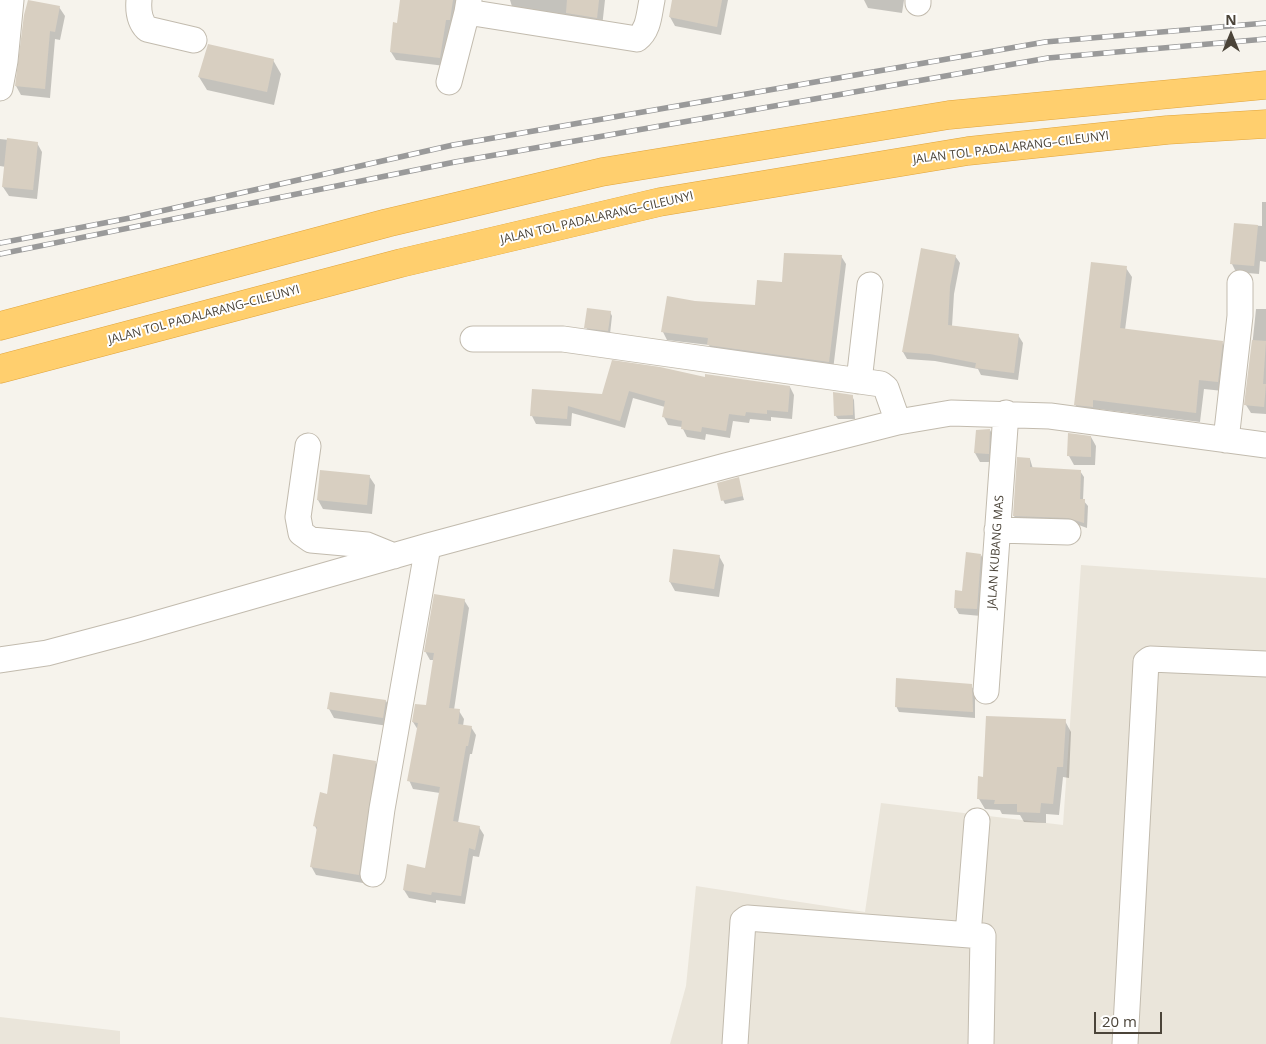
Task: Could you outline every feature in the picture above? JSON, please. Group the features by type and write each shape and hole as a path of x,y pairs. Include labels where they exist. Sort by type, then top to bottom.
{"highway":[{"path":"0,326 387,223 602,172 949,115 1266,85"},
{"name":"JALAN TOL PADALARANG–CILEUNYI","path":"0,369 402,263 660,202 968,151 1167,130 1266,124"}],"street":[{"path":"0,88 11,0"},
{"path":"139,0 139,13 142,23 147,29 194,40"},
{"path":"449,82 468,6 637,40 644,35 652,0"},
{"path":"1226,440 1240,316 1240,283"},
{"path":"858,381 870,285"},
{"path":"473,339 563,339 880,384 886,388 898,422"},
{"path":"0,660 47,653 134,630 428,546 725,466 898,422 951,413 1006,413 1050,416 1266,445"},
{"name":"JALAN KUBANG MAS","path":"986,691 1006,413"},
{"path":"308,446 298,517 301,533 311,540 367,545 394,556"},
{"path":"998,530 1068,532"},
{"path":"373,874 428,546"},
{"path":"1125,1044 1146,662 1150,659 1266,664"},
{"path":"968,934 977,821"},
{"path":"735,1044 744,919 983,936 981,1044"}],"shaded area":[{"path":"1081,565 1266,578 1266,1044 670,1044 686,986 696,886 865,912 881,803 1063,825"},
{"path":"0,1017 120,1031 120,1044 0,1044"}],"building":[{"path":"28,0 60,6 55,32 50,31 45,89 15,86 24,15"},
{"path":"400,0 453,0 450,20 446,20 440,58 390,52 393,22 397,23"},
{"path":"567,0 599,0 597,18 566,13"},
{"path":"672,0 722,0 717,27 669,17"},
{"path":"208,44 274,59 267,92 198,77"},
{"path":"7,138 38,142 33,190 2,187"},
{"path":"1234,223 1258,225 1254,266 1230,264"},
{"path":"921,248 956,255 950,286 948,325 1019,334 1014,373 975,368 976,363 930,354 902,352"},
{"path":"784,253 842,255 829,362 707,345 708,338 661,332 667,296 695,301 755,305 757,280 782,282"},
{"path":"1091,262 1127,266 1120,328 1223,341 1218,382 1199,380 1196,413 1093,400 1093,407 1074,405"},
{"path":"587,308 611,311 608,331 584,328"},
{"path":"1252,340 1266,341 1263,384 1266,384 1264,407 1244,405"},
{"path":"612,360 660,367 705,377 705,374 790,386 788,412 767,410 767,414 746,412 745,416 729,414 726,431 702,427 701,432 681,429 682,421 662,417 665,401 629,391 620,421 568,406 567,419 530,416 532,389 602,394"},
{"path":"833,392 853,395 853,415 834,416"},
{"path":"990,429 989,454 974,453 976,430"},
{"path":"1068,433 1091,436 1091,457 1067,456"},
{"path":"1017,457 1030,458 1030,467 1081,470 1080,499 1085,499 1084,523 1068,518 1013,516"},
{"path":"320,470 370,475 367,505 317,500"},
{"path":"739,477 743,496 721,501 717,483"},
{"path":"673,549 720,555 714,589 669,582"},
{"path":"966,552 981,554 977,609 954,608 955,590 962,591"},
{"path":"434,594 465,599 449,708 460,709 458,724 472,726 468,746 466,746 453,821 480,826 475,850 469,848 461,896 432,892 431,895 403,890 407,864 425,868 440,787 407,781 418,723 412,722 415,704 426,705 434,653 424,652"},
{"path":"896,678 972,684 973,712 895,707"},
{"path":"330,692 386,700 383,718 327,709"},
{"path":"986,716 1066,719 1063,767 1057,767 1053,804 1041,803 1040,813 1017,812 1017,804 994,804 995,800 977,799 978,776 983,777"},
{"path":"333,754 376,761 359,875 310,867 317,827 313,826 320,792 327,794"}],"railway":[{"path":"0,243 130,218 453,145 1045,42 1266,23"},
{"path":"0,254 455,162 1048,58 1266,39"}]}
